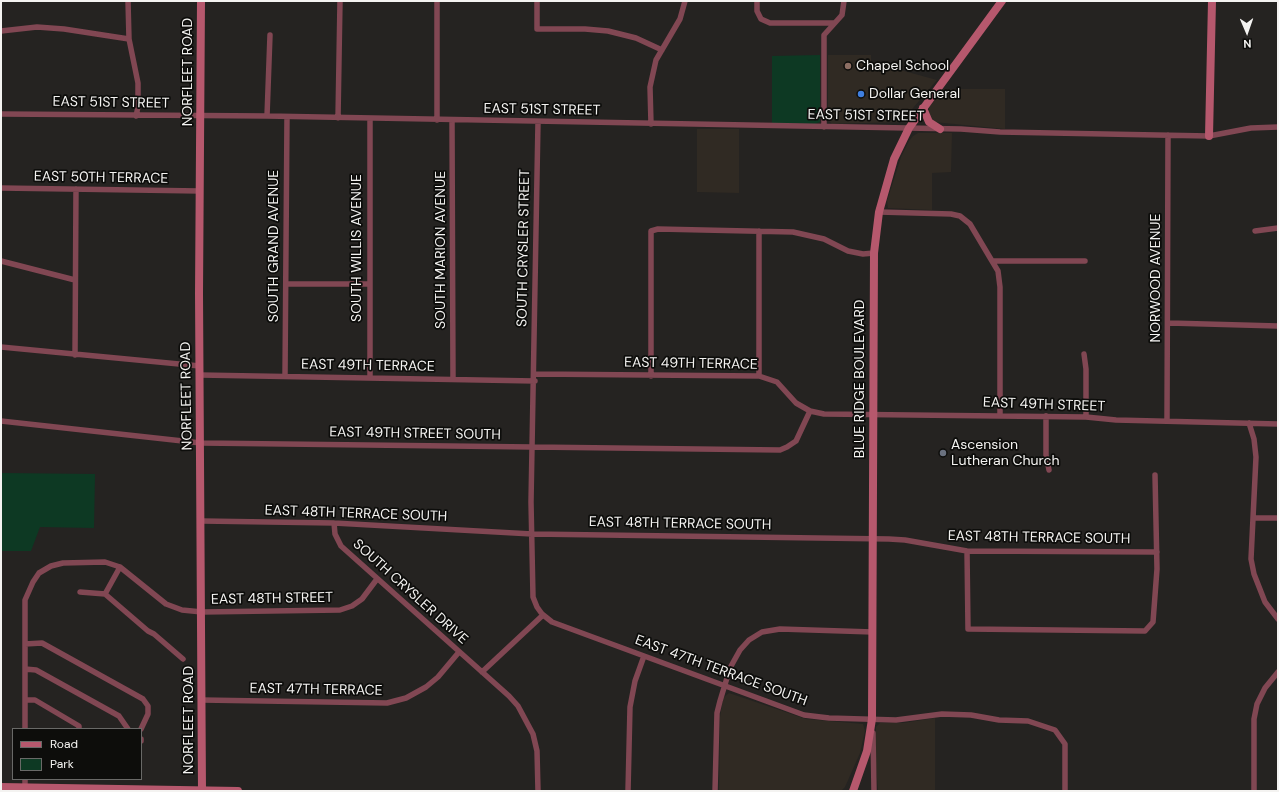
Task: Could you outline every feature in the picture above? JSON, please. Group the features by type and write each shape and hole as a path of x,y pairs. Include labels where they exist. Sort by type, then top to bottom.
{"street":[{"path":"128,1 129,39 138,83 138,107 136,116"},
{"name":"NORFLEET ROAD","path":"201,1 200,370 202,521 202,791"},
{"path":"338,118 340,1"},
{"path":"437,1 437,120"},
{"path":"537,1 537,29 585,29 608,31 636,38 662,50"},
{"path":"651,124 651,78 656,60 680,20 685,1"},
{"path":"757,1 757,11 761,19 770,23 833,23"},
{"path":"824,127 824,34 842,15 844,1"},
{"name":"BLUE RIDGE BOULEVARD","path":"853,791 867,751 872,719 874,253 879,212 894,159 909,128 1002,1"},
{"path":"1209,136 1212,1"},
{"path":"1,31 37,27 64,28 129,39"},
{"path":"267,116 270,35"},
{"path":"923,108 929,122 940,129"},
{"name":"EAST 51ST STREET","path":"1,114 267,116 909,128 1000,132 1209,136 1252,128 1278,127"},
{"name":"SOUTH GRAND AVENUE","path":"285,376 287,117"},
{"name":"SOUTH WILLIS AVENUE","path":"370,119 368,284 370,378"},
{"name":"SOUTH MARION AVENUE","path":"452,120 453,380"},
{"name":"SOUTH CRYSLER STREET","path":"535,381 535,215 538,122"},
{"name":"NORWOOD AVENUE","path":"1167,420 1169,323 1168,135"},
{"name":"EAST 50TH TERRACE","path":"1,188 200,192"},
{"path":"75,355 76,189"},
{"path":"879,212 951,214 960,216 970,224 998,271 1000,287 1000,415"},
{"path":"1255,231 1278,228"},
{"path":"651,376 651,230 759,231 806,234 824,239 848,251 863,254 874,253"},
{"path":"759,231 759,376"},
{"path":"992,261 1085,261"},
{"path":"1,262 75,280"},
{"path":"286,284 368,284"},
{"path":"1169,323 1278,326"},
{"name":"EAST 49TH TERRACE","path":"1,347 200,370 285,376 535,381"},
{"path":"1084,354 1086,369 1086,417"},
{"name":"EAST 49TH TERRACE","path":"535,374 759,376 777,382 796,402 810,411"},
{"path":"482,672 543,616 537,608 533,597 532,534 535,381"},
{"name":"EAST 49TH STREET","path":"810,411 824,414 873,413 1046,416 1086,417 1116,420 1167,420 1278,424"},
{"name":"EAST 49TH STREET SOUTH","path":"1,421 201,443 780,450 796,441 810,411"},
{"path":"1046,416 1046,455 1048,470"},
{"path":"1249,424 1254,439 1256,457 1251,559 1254,574 1266,602 1278,619"},
{"path":"968,551 968,629 1145,631 1153,622 1157,552 1155,475"},
{"path":"1254,518 1278,518"},
{"name":"EAST 48TH TERRACE SOUTH","path":"202,521 334,523 532,534 905,540 968,551 1157,552"},
{"name":"SOUTH CRYSLER DRIVE","path":"334,523 335,534 340,546 509,696 526,718 533,734 537,750 538,791"},
{"path":"25,728 25,600 32,582 39,573 51,566 63,562 105,562 120,568 105,594"},
{"name":"EAST 48TH STREET","path":"120,568 166,604 182,610 202,612 340,610 352,606 362,599 377,579"},
{"path":"80,592 105,594 183,659"},
{"name":"EAST 47TH TERRACE SOUTH","path":"543,616 552,622 804,715 829,718 896,720 942,714 971,715 999,720 1028,720 1055,730 1065,744 1065,791"},
{"path":"715,791 717,713 723,686 740,650 749,640 762,632 780,629 873,632"},
{"path":"25,644 42,643 143,699 148,706 148,714 141,728"},
{"name":"EAST 47TH TERRACE","path":"202,700 387,703 406,698 426,687 438,677 459,652"},
{"path":"628,791 630,707 635,681 644,656"},
{"path":"25,669 36,670 119,716 127,728"},
{"path":"1254,791 1254,719 1257,704 1265,688 1278,672"},
{"path":"25,700 36,700 79,726 79,728"},
{"path":"872,719 874,791"},
{"path":"1,787 25,783 202,791 238,791"}],"shaded area":[{"path":"828,55 871,55 871,62 937,80 901,122 832,124 828,117"},
{"path":"944,89 1005,89 1005,129 934,122 928,111 929,107"},
{"path":"697,129 739,129 739,193 697,192"},
{"path":"918,133 952,133 951,172 932,173 932,210 888,208 887,201 901,157 909,141"},
{"path":"729,693 806,719 863,724 865,731 860,753 845,787 841,791 719,791 720,717 723,698"},
{"path":"935,718 935,791 878,790 875,754 876,727 880,723 903,723"}],"green space":[{"path":"820,55 820,122 815,124 772,123 772,56"},
{"path":"1,473 95,474 94,528 40,527 31,551 1,551"}],"place":[{"name":"Chapel School","path":"848,66"},
{"name":"Dollar General","path":"861,94"},
{"name":"Ascension Lutheran Church","path":"943,453"}]}
